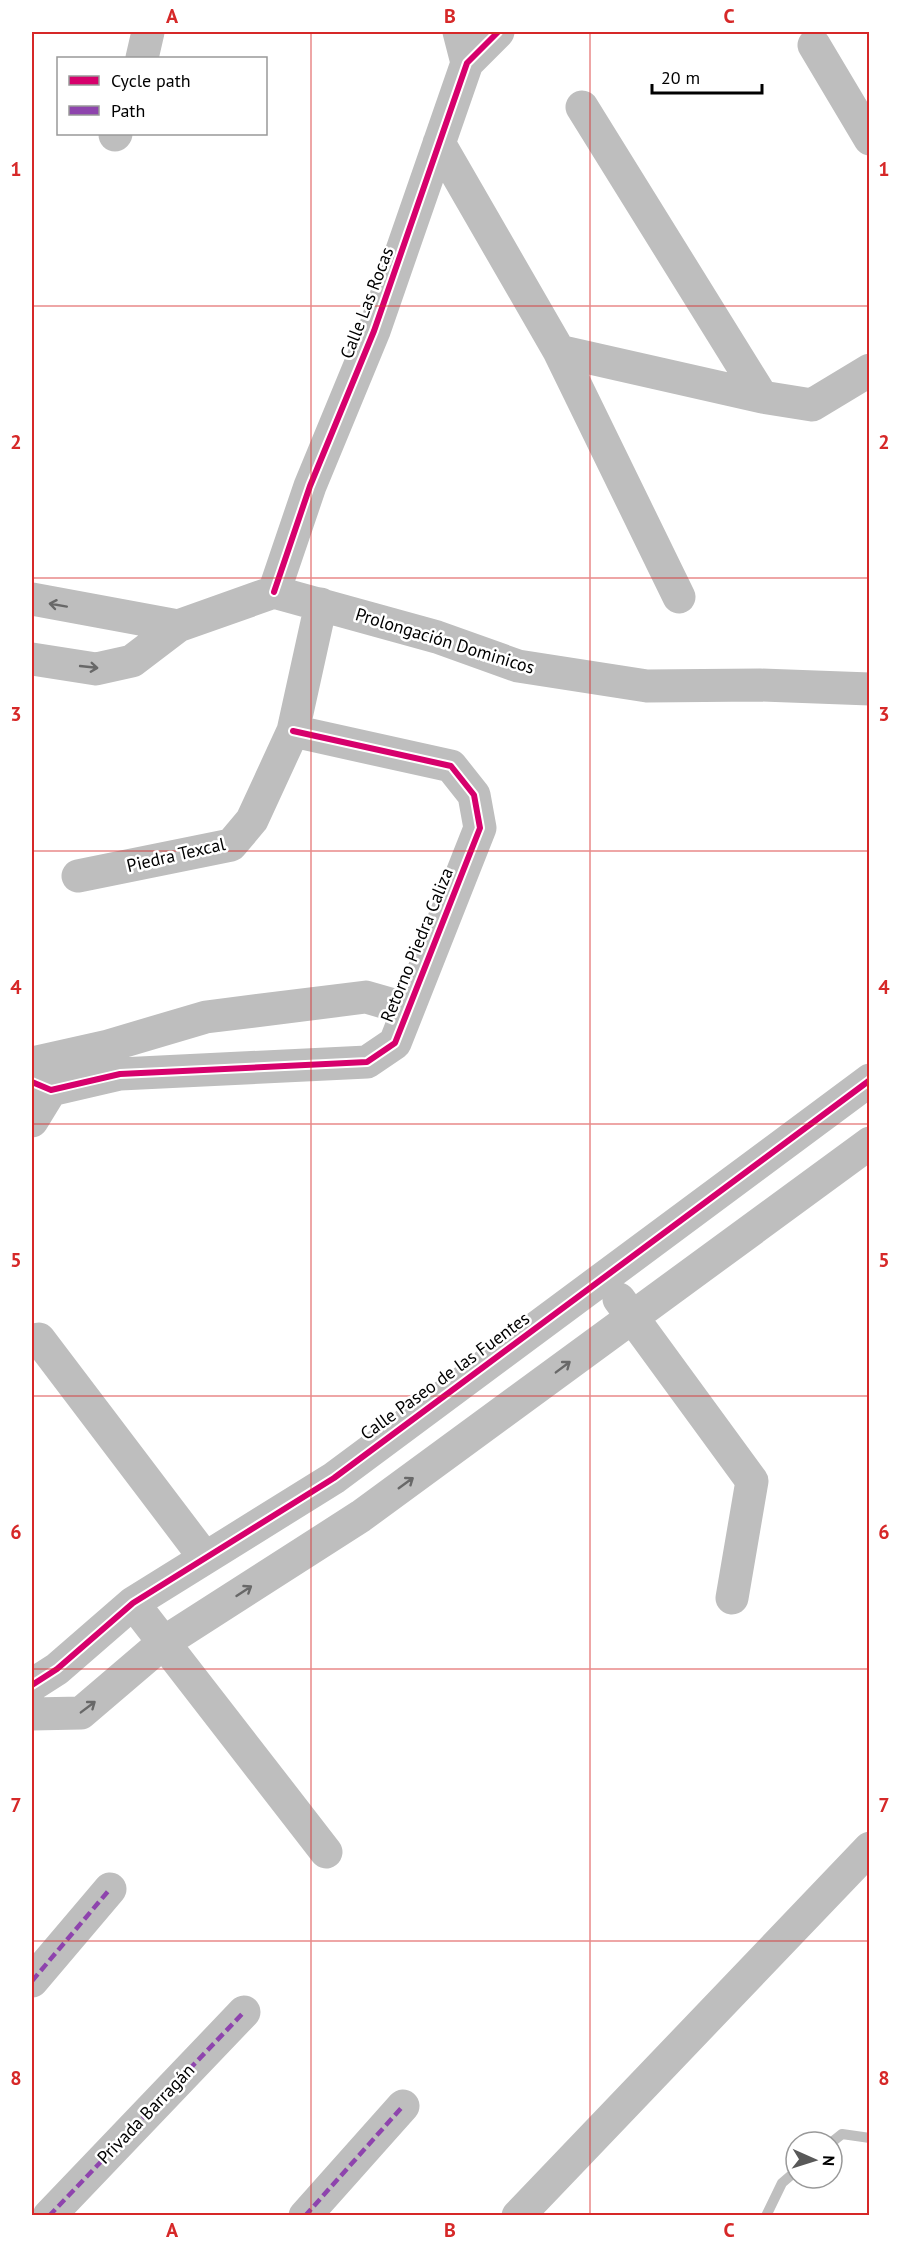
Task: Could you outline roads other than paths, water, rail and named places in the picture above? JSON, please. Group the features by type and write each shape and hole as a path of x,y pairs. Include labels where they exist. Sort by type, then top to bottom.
{"street":[{"path":"142,57 148,32"},
{"path":"459,32 467,63"},
{"name":"Calle Las Rocas","path":"274,592 310,486 378,321 428,182 467,63 498,32"},
{"path":"814,45 870,139"},
{"path":"582,107 762,397"},
{"path":"439,143 558,351 680,597"},
{"path":"558,351 762,397 812,405 870,370"},
{"path":"32,659 96,669 132,661 178,626 274,592"},
{"name":"Prolongación Dominicos","path":"274,592 437,637 519,666 647,686 760,685 870,689"},
{"path":"32,599 178,626"},
{"name":"Piedra Texcal","path":"78,876 231,845 252,820 293,731 321,604"},
{"name":"Retorno Piedra Caliza","path":"32,1121 41,1086 120,1074 367,1062 395,1043 480,828 474,795 451,766 293,731"},
{"path":"32,1064 108,1046 206,1017 366,997 408,1009"},
{"name":"Calle Paseo de las Fuentes","path":"32,1684 57,1670 133,1603 334,1478 435,1401 867,1089"},
{"path":"32,1714 81,1713 163,1643 361,1516 870,1143"},
{"path":"604,1278 752,1481 732,1598"},
{"path":"39,1338 205,1558"},
{"path":"334,1478 361,1516"},
{"path":"133,1603 326,1852"},
{"path":"518,2216 870,1848"},
{"path":"32,1981 110,1889"},
{"name":"Privada Barragán","path":"49,2216 244,2012"},
{"path":"305,2216 403,2106"}],"waterway":[{"path":"844,2134 870,2138"},
{"path":"766,2216 784,2181"}]}
